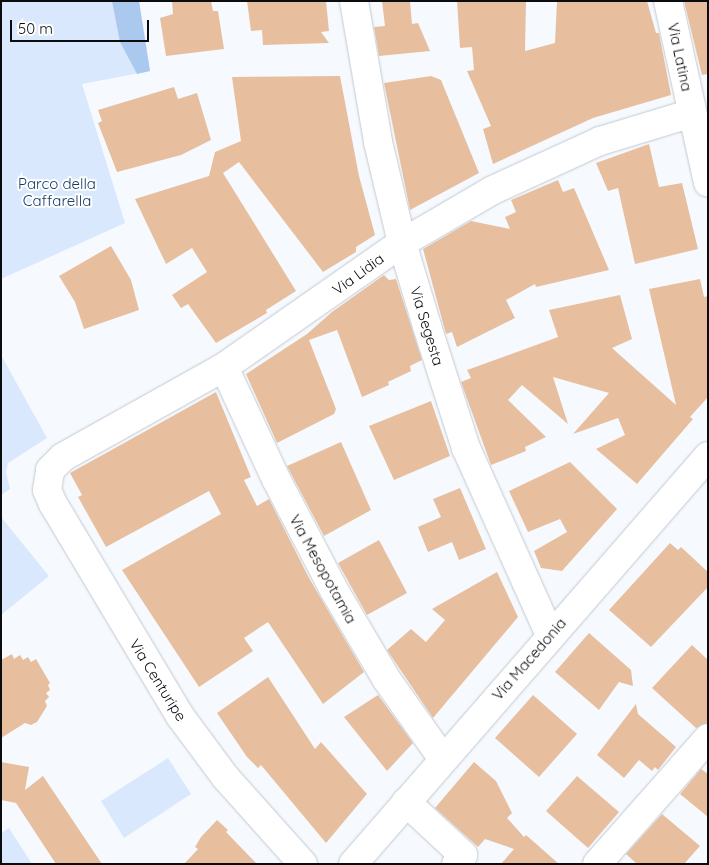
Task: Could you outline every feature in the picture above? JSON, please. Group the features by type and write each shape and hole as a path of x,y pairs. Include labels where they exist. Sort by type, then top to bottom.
{"street":[{"name":"Via Segesta","path":"354,1 372,112 402,243 466,448 550,635"},
{"name":"Via Latina","path":"668,1 700,120 708,183"},
{"name":"Via Lidia","path":"47,476 63,457 224,367 402,243 540,167 622,133 700,120"},
{"name":"Via Mesopotamia","path":"224,367 276,479 334,590 387,680 442,759"},
{"name":"Via Macedonia","path":"353,864 442,759 708,456"},
{"name":"Via Centuripe","path":"47,476 50,497 74,542 180,716 226,778 303,864"},
{"path":"610,860 708,738"},
{"path":"406,802 463,855 456,864"}],"green space":[{"name":"Parco della Caffarella","path":"1,1 139,1 150,71 82,84 125,223 1,279"},
{"path":"1,355 47,438 8,463 6,472 10,489 1,495"},
{"path":"1,517 49,576 1,615"},
{"path":"168,758 191,794 124,838 101,801"},
{"path":"9,828 32,864 1,864 1,833"}],"shaded area":[{"path":"112,1 139,1 150,71 137,74 120,42"}],"building":[{"path":"172,1 211,1 213,11 218,11 224,49 166,56 160,18 173,14"},
{"path":"247,1 326,1 329,31 321,32 329,43 263,45 262,30 251,31"},
{"path":"382,1 410,1 412,24 418,23 430,51 379,56 374,27 385,26"},
{"path":"457,1 526,1 525,51 555,43 557,1 647,1 656,33 659,33 671,95 593,118 493,164 483,129 491,126 467,71 474,70 472,47 460,48"},
{"path":"684,1 708,1 708,74 702,75"},
{"path":"340,76 359,176 375,235 356,247 356,252 323,272 239,162 223,173 296,291 266,310 267,313 216,343 188,304 181,308 172,295 207,272 192,248 166,264 135,199 209,176 215,152 241,141 232,77"},
{"path":"431,76 441,80 479,173 410,210 384,83"},
{"path":"174,87 178,99 197,93 211,140 181,155 117,172 98,123 102,121 98,110"},
{"path":"649,144 659,187 682,183 698,249 635,264 618,188 608,191 596,163"},
{"path":"558,180 563,192 574,188 609,270 536,287 535,284 506,300 515,318 457,347 452,332 446,334 423,249 471,221 510,229 505,217 516,212 511,200"},
{"path":"111,246 131,280 139,310 84,329 75,302 59,276"},
{"path":"384,275 389,280 396,279 422,360 410,366 411,371 388,382 389,385 362,397 337,330 309,340 336,409 334,414 277,443 246,374 307,334 332,312"},
{"path":"700,279 704,297 708,296 708,397 690,417 693,419 637,484 596,449 625,435 618,418 573,434 609,393 553,377 568,424 522,385 508,400 546,437 525,447 526,451 491,465 461,382 471,378 467,370 558,337 549,310 620,295 632,339 612,348 676,405 649,289"},
{"path":"216,392 251,477 244,480 257,506 269,499 309,578 364,672 323,704 268,622 244,638 253,651 199,687 122,570 221,514 209,491 106,547 78,497 82,495 70,473"},
{"path":"431,401 450,456 394,480 369,426"},
{"path":"341,442 371,510 324,536 287,466"},
{"path":"570,462 617,509 562,571 541,568 534,551 567,532 560,519 528,532 509,491"},
{"path":"460,488 486,549 459,560 452,542 428,552 418,527 441,517 433,499"},
{"path":"379,540 407,593 367,615 338,563"},
{"path":"670,543 678,550 681,547 708,572 708,587 651,647 609,610"},
{"path":"497,572 518,617 433,718 387,650 411,629 426,642 445,620 432,609"},
{"path":"589,633 631,670 633,686 619,682 599,710 555,672"},
{"path":"692,645 708,660 708,723 696,728 652,688"},
{"path":"12,654 14,659 20,655 23,660 28,657 31,662 36,659 50,683 48,685 50,690 46,693 49,697 45,701 47,706 37,722 31,725 25,723 1,738 1,660"},
{"path":"268,677 315,749 321,742 367,794 326,843 261,765 258,768 247,757 217,713"},
{"path":"378,695 413,743 387,771 344,717"},
{"path":"533,695 577,734 539,777 495,738"},
{"path":"636,704 638,714 676,747 658,770 655,767 652,771 639,760 624,778 597,755"},
{"path":"1,762 29,767 25,790 43,776 102,864 56,864 16,803 1,800"},
{"path":"474,762 496,781 512,813 507,818 524,837 526,835 559,864 501,864 514,849 485,839 478,847 435,808"},
{"path":"701,769 708,774 708,817 680,794"},
{"path":"577,776 619,812 588,848 546,811"},
{"path":"662,814 700,846 684,864 637,864 626,854"},
{"path":"217,820 257,864 184,864 198,849 195,847 201,837"}]}
